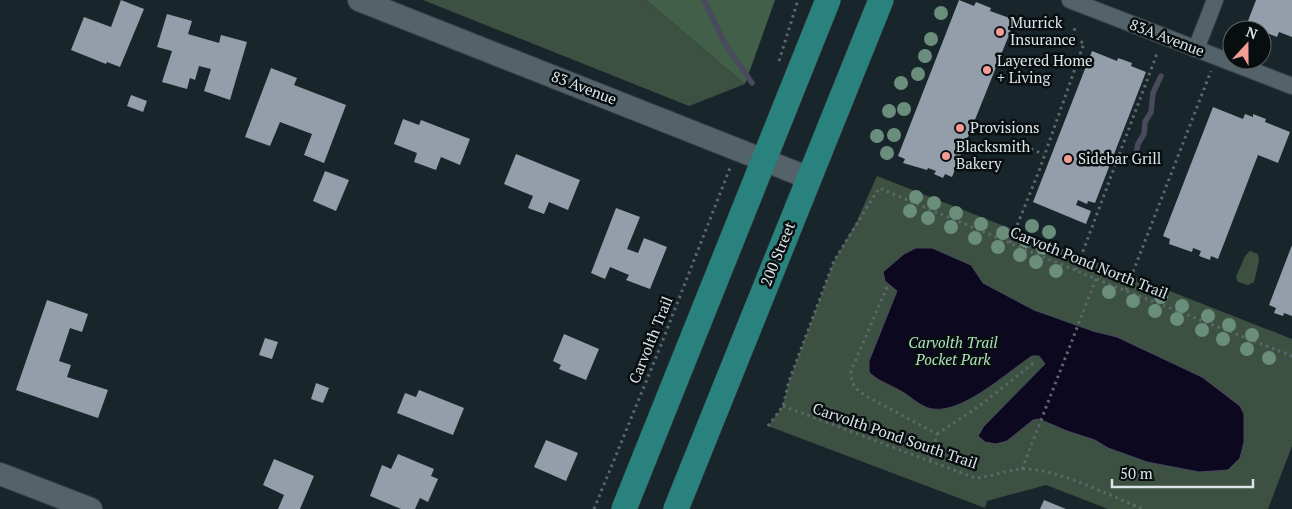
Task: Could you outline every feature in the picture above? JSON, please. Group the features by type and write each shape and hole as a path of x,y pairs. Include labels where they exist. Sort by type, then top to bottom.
{"main road":[{"path":"624,509 828,0"},
{"name":"200 Street","path":"676,509 881,0"}],"street":[{"name":"83 Avenue","path":"359,0 809,178"},
{"name":"83A Avenue","path":"1070,0 1292,86"},
{"path":"1196,49 1215,0"},
{"path":"0,474 90,509"}],"path":[{"path":"1010,243 1084,43 1072,38 1075,28"},
{"path":"1076,270 1163,36"},
{"path":"1126,290 1216,57"},
{"path":"1013,141 1043,154"},
{"name":"Carvolth Trail","path":"594,509 660,350 726,178"},
{"name":"Carvoth Pond North Trail","path":"783,406 789,381 834,261 879,188 1096,279 1292,356"},
{"path":"1022,469 1096,279"},
{"path":"887,287 851,371 851,380 856,389 866,396 937,434"},
{"path":"930,462 937,434 978,407 1036,360"},
{"path":"768,426 783,406"},
{"name":"Carvolth Pond South Trail","path":"783,406 975,478 1022,469 1044,470 1143,509"}],"green space":[{"path":"423,0 646,0 745,84 689,106"},
{"path":"646,0 775,0 745,84"},
{"name":"Carvolth Trail Pocket Park","path":"877,176 1292,339 1292,446 1268,509 1108,509 1046,485 987,501 985,508 768,426 783,406 789,381 834,261 856,223"},
{"path":"1250,251 1258,254 1259,261 1254,282 1248,285 1238,282 1236,277 1245,256"}],"water":[{"path":"916,248 932,248 971,265 983,283 1034,310 1093,331 1117,337 1202,377 1240,406 1244,414 1244,442 1240,458 1228,470 1199,472 1147,462 1039,419 1033,420 1007,441 996,444 985,442 978,436 984,426 1045,364 1039,356 1032,356 968,400 940,409 928,408 876,378 869,372 869,361 897,291 885,281 883,272 904,254"}],"building":[{"path":"121,0 144,9 120,67 107,62 106,64 71,50 84,17 111,27"},
{"path":"959,0 974,6 976,2 991,8 990,11 1015,20 952,177 945,174 943,178 934,174 936,171 928,168 927,170 903,163 905,159 898,156"},
{"path":"1256,0 1292,0 1292,37 1279,32 1277,37 1272,35 1272,20 1248,20"},
{"path":"167,14 192,21 188,34 219,43 221,35 247,42 230,100 204,91 211,69 199,66 195,80 190,78 187,89 162,82 172,51 157,47"},
{"path":"1092,51 1117,61 1118,58 1132,63 1131,66 1146,72 1095,203 1088,201 1087,204 1078,200 1076,205 1091,211 1086,224 1033,202"},
{"path":"271,68 297,78 294,85 346,105 324,163 304,155 312,134 280,122 270,146 245,137"},
{"path":"131,95 147,101 143,112 127,106"},
{"path":"1213,107 1243,119 1245,114 1253,117 1253,114 1266,119 1265,122 1290,132 1278,163 1258,155 1218,259 1211,256 1210,260 1199,256 1201,251 1193,248 1192,252 1169,244 1170,239 1163,236"},
{"path":"403,119 419,125 421,120 470,139 460,165 441,157 436,170 414,162 417,153 394,144"},
{"path":"516,154 580,180 568,210 549,202 544,214 528,208 533,196 504,184"},
{"path":"325,171 349,180 336,211 313,201"},
{"path":"616,208 640,217 627,249 638,253 644,238 667,247 650,289 626,280 629,275 610,267 605,279 591,273"},
{"path":"1292,245 1292,316 1284,313 1283,316 1274,313 1276,308 1269,305"},
{"path":"47,300 88,314 82,332 70,328 59,361 71,365 67,377 108,390 98,418 16,390"},
{"path":"564,334 599,349 586,380 559,369 561,365 553,361"},
{"path":"265,338 278,342 272,359 259,355"},
{"path":"316,383 329,388 323,403 311,399"},
{"path":"419,390 464,408 453,435 397,413 405,393 416,397"},
{"path":"546,440 578,453 566,481 534,467"},
{"path":"398,454 434,469 431,476 438,479 428,502 420,498 415,509 401,509 370,496 382,465 391,469"},
{"path":"274,459 314,476 300,509 278,509 284,495 263,485"},
{"path":"1044,500 1066,509 1040,509"}],"waterway":[{"path":"704,0 725,44 752,83"},
{"path":"1136,154 1138,144 1144,134 1145,122 1151,112 1153,93 1161,76"}],"place":[{"name":"Murrick Insurance","path":"1000,32"},
{"name":"Layered Home + Living","path":"987,70"},
{"name":"Provisions","path":"960,128"},
{"name":"Blacksmith Bakery","path":"946,156"},
{"name":"Sidebar Grill","path":"1068,159"}]}
